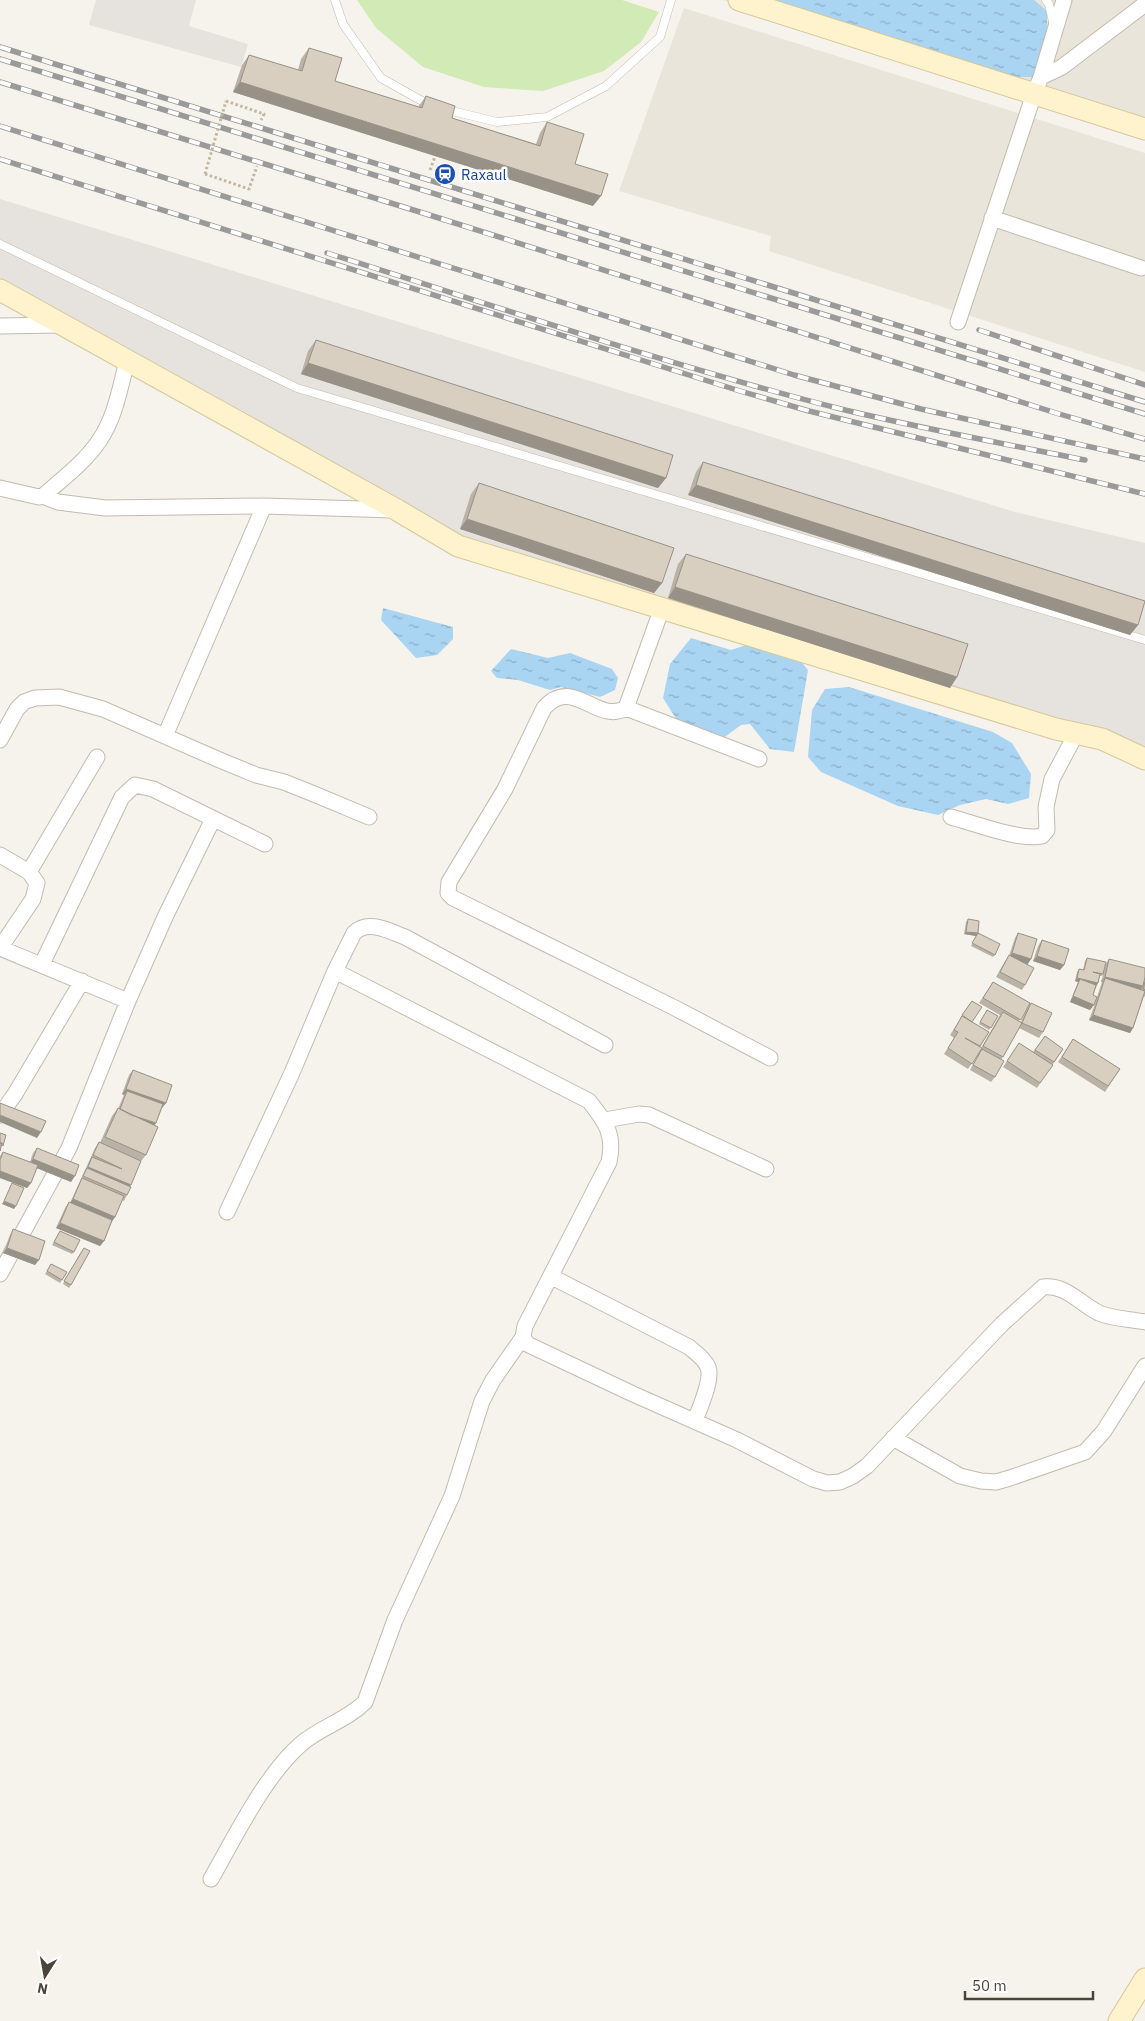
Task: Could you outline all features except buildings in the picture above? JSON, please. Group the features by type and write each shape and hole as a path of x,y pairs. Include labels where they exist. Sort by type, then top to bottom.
{"street":[{"path":"739,0 1037,85 1145,129"},
{"path":"958,322 1064,0"},
{"path":"1037,85 1145,4"},
{"path":"992,218 1141,268"},
{"path":"0,290 397,510 458,546 1056,729 1102,740 1145,759"},
{"path":"0,326 63,325"},
{"path":"43,496 73,470 99,441 115,408 127,361"},
{"path":"2,492 34,497 43,496 58,502 105,508 264,506 397,510"},
{"path":"165,736 264,506"},
{"path":"662,608 626,708 619,712 608,712 575,698 560,696 552,699 544,708 505,789 449,882 448,894 770,1058"},
{"path":"0,740 24,702 35,698 59,696 104,710 256,775 284,782 369,817"},
{"path":"626,708 759,759"},
{"path":"951,817 1016,835 1034,838 1042,836 1047,830 1046,807 1052,779 1076,734"},
{"path":"29,872 97,757"},
{"path":"42,964 122,797 134,785 153,789 265,844"},
{"path":"0,1274 69,1148 128,1000 166,915 213,819"},
{"path":"0,855 29,872 37,883 33,899 0,948 128,1000"},
{"path":"227,1212 291,1075 335,970 354,933 359,928 365,926 381,928 405,937 605,1045"},
{"path":"210,1880 272,1776 288,1756 303,1742 355,1712 365,1702 395,1620 452,1496 482,1401 492,1380 523,1336 525,1326 552,1277 609,1162 612,1151 611,1138 605,1120 589,1101 335,970"},
{"path":"0,1115 15,1094 82,981"},
{"path":"605,1120 639,1114 649,1115 766,1169"},
{"path":"552,1277 689,1347 703,1359 709,1369 709,1380 695,1421"},
{"path":"523,1336 527,1344 737,1440 798,1473 827,1483 840,1482 867,1466 1002,1324 1043,1287 1057,1288 1068,1292 1098,1313 1116,1318 1145,1322"},
{"path":"893,1438 960,1476 996,1482 1085,1452 1104,1430 1145,1366"},
{"path":"1119,2021 1145,1979"}],"lane":[{"path":"335,0 343,24 381,78 430,106 497,122 548,117 606,86 660,38 671,0"},
{"path":"1046,0 1049,4 1054,28"},
{"path":"0,244 297,388 1145,640"}],"path":[{"path":"257,166 249,189 205,174 226,101 264,114 261,120"},
{"path":"430,170 439,145"}],"shaded area":[{"path":"96,0 196,0 189,26 248,44 241,67 89,25"},
{"path":"722,0 1145,0 1145,129 823,32"},
{"path":"684,8 1145,153 1145,372 769,251 771,236 619,191"},
{"path":"0,199 1015,512 1145,543 1145,746 1084,730 457,540 0,299"}],"green space":[{"path":"357,0 622,0 659,12 641,42 604,71 543,91 484,87 423,67 376,28"}],"water":[{"path":"772,0 1034,0 1047,11 1047,44 1037,77 996,77"},
{"path":"383,608 453,627 453,639 437,655 416,658 381,620"},
{"path":"691,638 731,650 753,643 794,653 808,670 794,752 770,749 750,724 741,725 722,739 680,725 663,698 670,664"},
{"path":"511,649 548,658 570,653 612,669 618,678 615,690 600,697 561,687 550,690 518,680 497,678 491,671"},
{"path":"849,687 993,732 1012,743 1031,774 1029,798 1008,804 986,799 960,805 938,815 898,806 821,772 808,757 812,710 825,689"}],"railway":[{"path":"0,47 1145,402"},
{"path":"0,59 1145,414"},
{"path":"0,82 423,213 1056,413 1145,439"},
{"path":"0,126 794,375 921,409 1145,459"},
{"path":"0,159 740,391 809,411 1145,494"},
{"path":"327,253 585,335 780,393 905,424 1085,460"},
{"path":"979,330 1145,385"}],"place":[{"name":"Raxaul","path":"445,174"}]}
